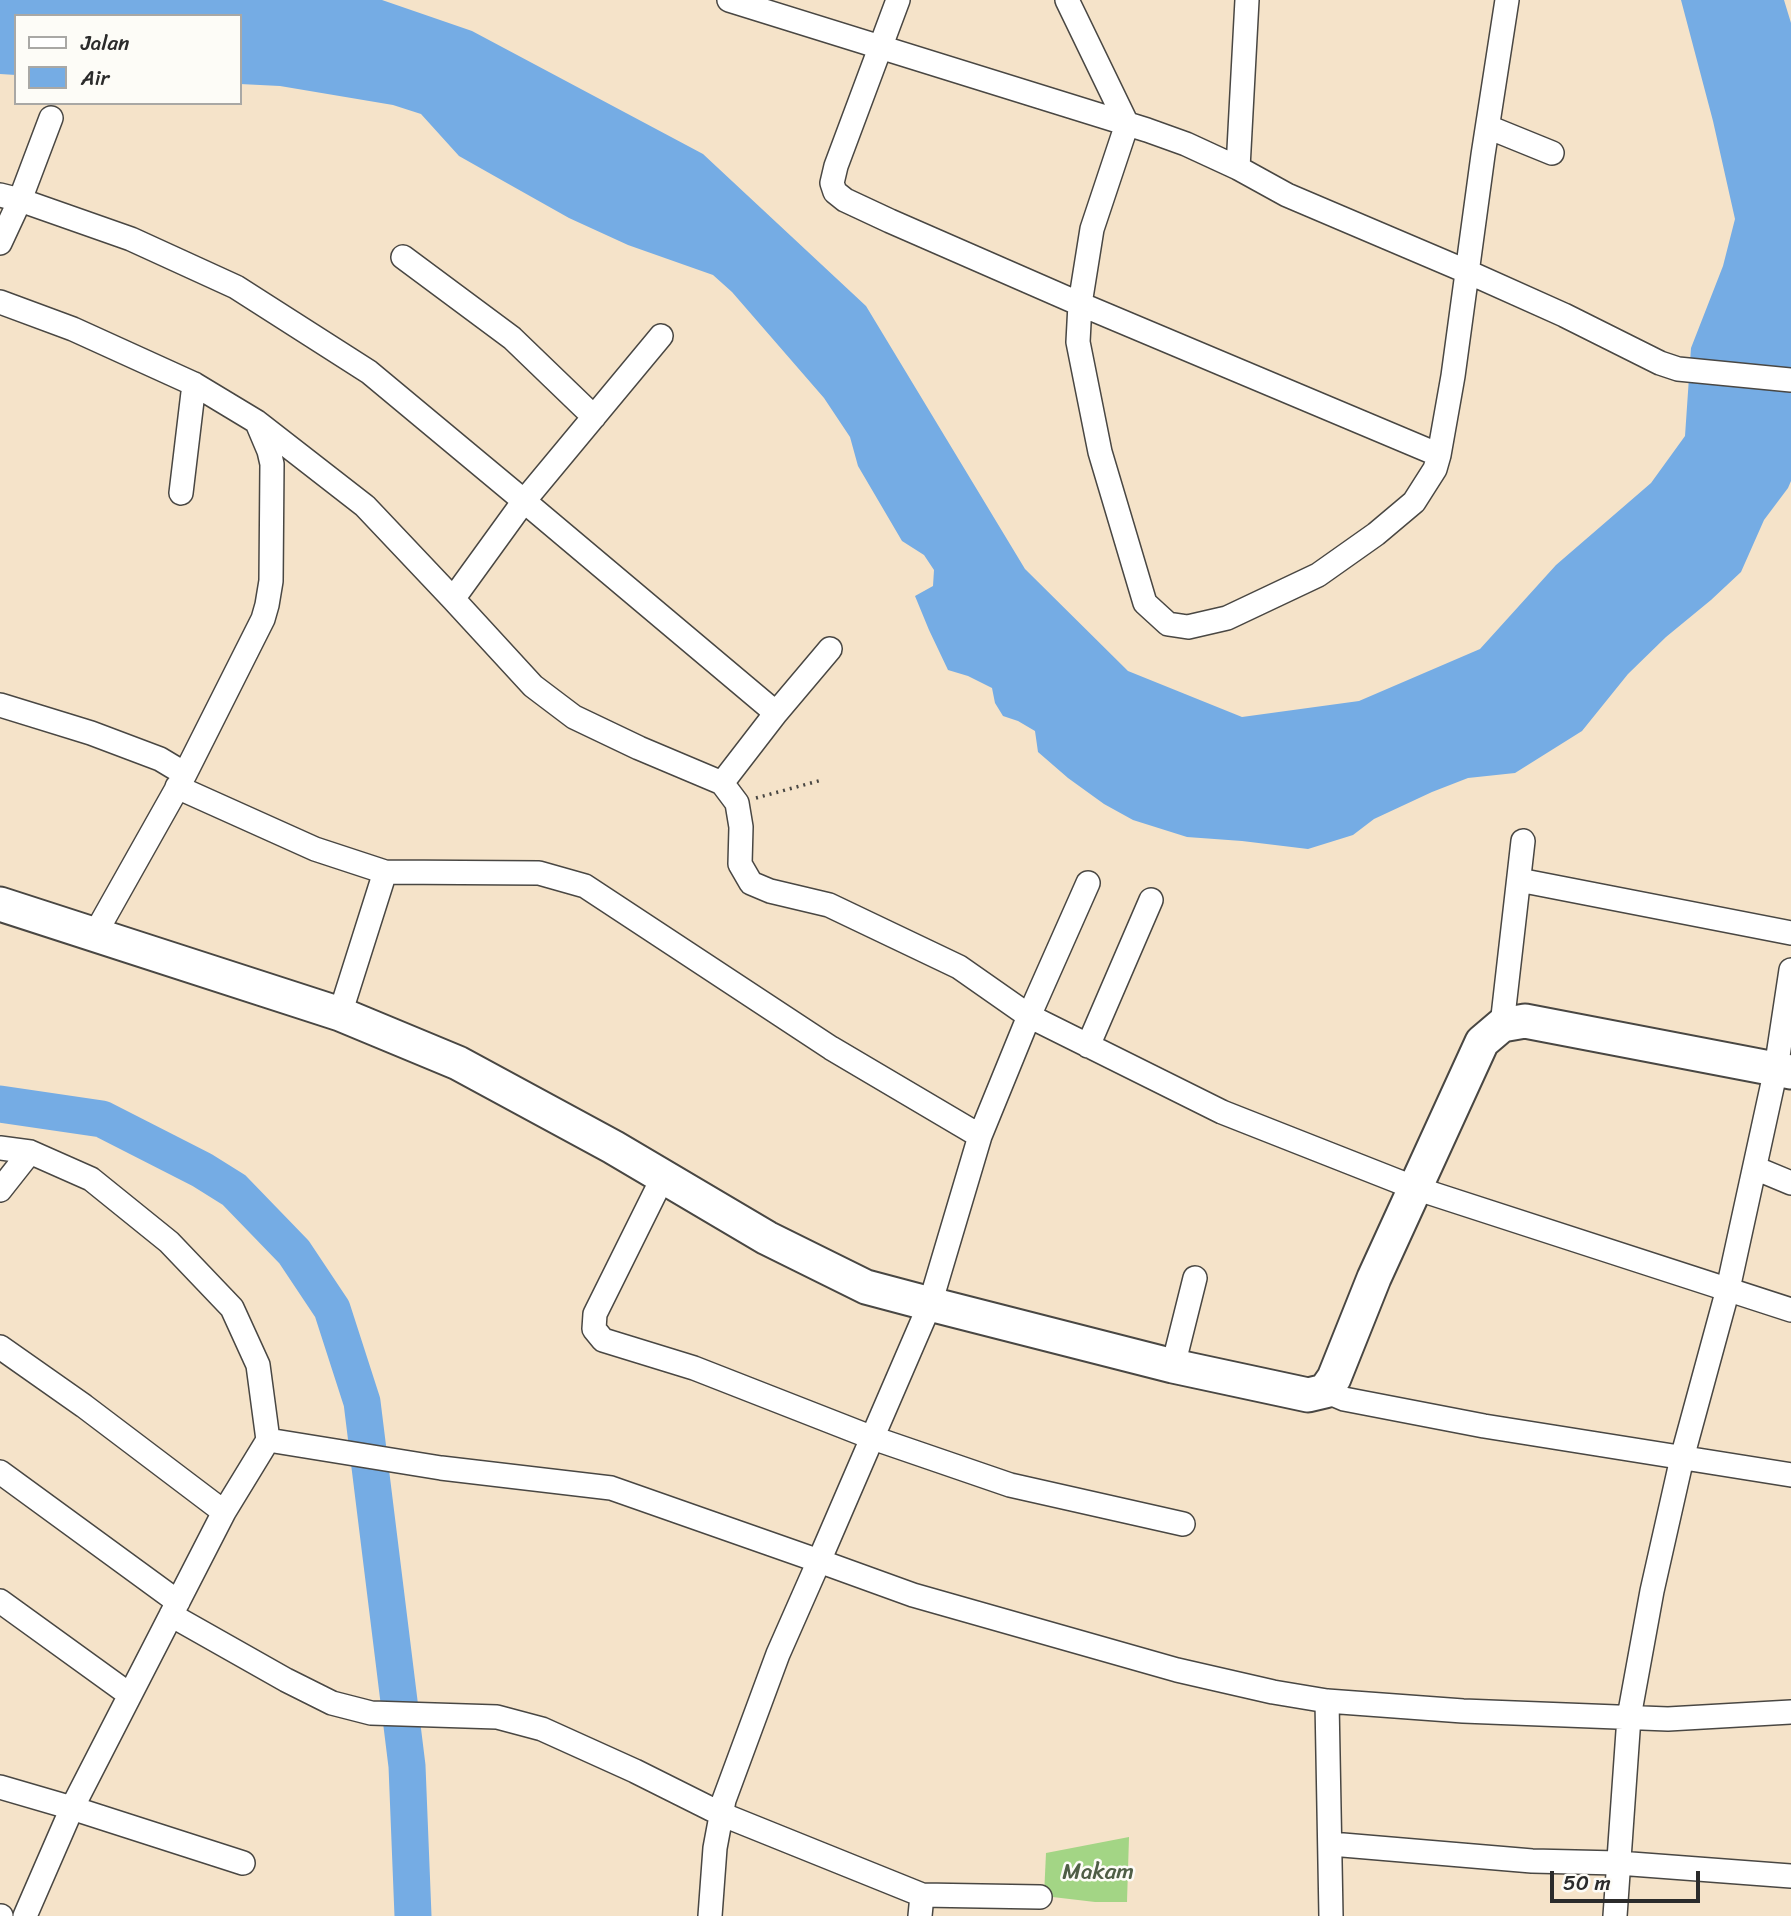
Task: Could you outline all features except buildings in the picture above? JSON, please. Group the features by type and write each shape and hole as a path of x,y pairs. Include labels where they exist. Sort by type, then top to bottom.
{"street":[{"path":"729,0 1186,144 1287,195 1468,272 1660,363 1678,369 1791,380"},
{"path":"898,0 836,166 832,183 835,192 845,200 1080,304 1439,455"},
{"path":"1067,0 1127,124 1091,229 1080,304 1078,342 1100,452 1145,603 1168,624 1188,627 1227,618 1318,575 1376,534 1413,502 1435,469 1468,272 1507,0"},
{"path":"1238,168 1247,0"},
{"path":"0,243 10,197 51,118"},
{"path":"1488,127 1552,153"},
{"path":"10,197 131,239 236,287 369,372 776,713"},
{"path":"404,257 512,338 594,417"},
{"path":"0,302 73,329 194,384 257,422 365,506 533,686 574,717 722,783 737,803 741,827 740,864 751,883 770,891 829,905 912,944 959,967 1029,1016 1222,1112 1415,1188 1791,1310"},
{"path":"453,598 524,501 661,336"},
{"path":"181,494 194,384"},
{"path":"95,934 181,780 263,619 271,581 272,464 257,422"},
{"path":"722,783 830,649"},
{"path":"0,705 91,733 160,759 181,780 315,849 385,872 539,873 585,886 831,1048 980,1136"},
{"path":"1503,1025 1523,841"},
{"path":"340,1014 385,872"},
{"path":"1519,880 1791,933"},
{"path":"710,1916 715,1848 723,1800 778,1654 929,1304 980,1136 1088,883"},
{"path":"1088,1046 1151,900"},
{"path":"0,904 340,1014 458,1063 613,1147 767,1238 866,1287 1173,1366 1308,1395 1325,1391 1345,1399 1484,1426 1791,1475"},
{"path":"1615,1916 1629,1717 1652,1591 1682,1458 1728,1289 1755,1168 1784,1071 1791,970"},
{"path":"1325,1391 1334,1378 1374,1278 1482,1042 1503,1025 1525,1021 1784,1071"},
{"path":"0,1147 30,1152 91,1179 169,1242 232,1308 258,1365 268,1440 224,1511 174,1608 72,1808 25,1916"},
{"path":"0,1190 30,1152"},
{"path":"1755,1168 1791,1183"},
{"path":"663,1177 595,1314 594,1329 603,1340 694,1368 873,1438 1010,1485 1183,1524"},
{"path":"1173,1366 1195,1278"},
{"path":"0,1348 84,1406 224,1511"},
{"path":"268,1440 441,1468 611,1488 913,1595 1177,1670 1326,1702 1463,1711 1668,1719 1791,1712"},
{"path":"0,1472 174,1608 286,1680 332,1703 371,1713 497,1717 542,1729 921,1905 1040,1897"},
{"path":"0,1601 130,1695"},
{"path":"1326,1702 1331,1916"},
{"path":"0,1787 243,1863"},
{"path":"1331,1844 1532,1861 1618,1863 1791,1875"}],"path":[{"path":"737,803 822,780"}],"green space":[{"name":"Makam","path":"1129,1837 1127,1902 1095,1902 1044,1896 1046,1853"}],"water":[{"path":"0,0 382,0 472,31 703,154 866,306 1025,569 1128,671 1242,717 1359,701 1480,649 1556,565 1651,483 1685,436 1691,348 1723,266 1735,219 1713,121 1681,0 1784,0 1791,23 1791,481 1764,520 1741,572 1628,674 1582,731 1515,773 1468,778 1374,819 1353,835 1308,849 1187,837 1133,820 1104,804 1038,752 1035,731 1003,716 995,703 992,688 948,670 915,596 933,586 934,570 924,555 902,541 858,466 850,437 824,398 732,292 713,275 628,245 569,218 459,156 421,114 393,105 280,86 242,84 242,14 14,14 14,75 0,74"}],"waterway":[{"path":"0,1104 102,1119 202,1170 234,1190 294,1252 332,1309 362,1402 407,1766 413,1916"}]}
